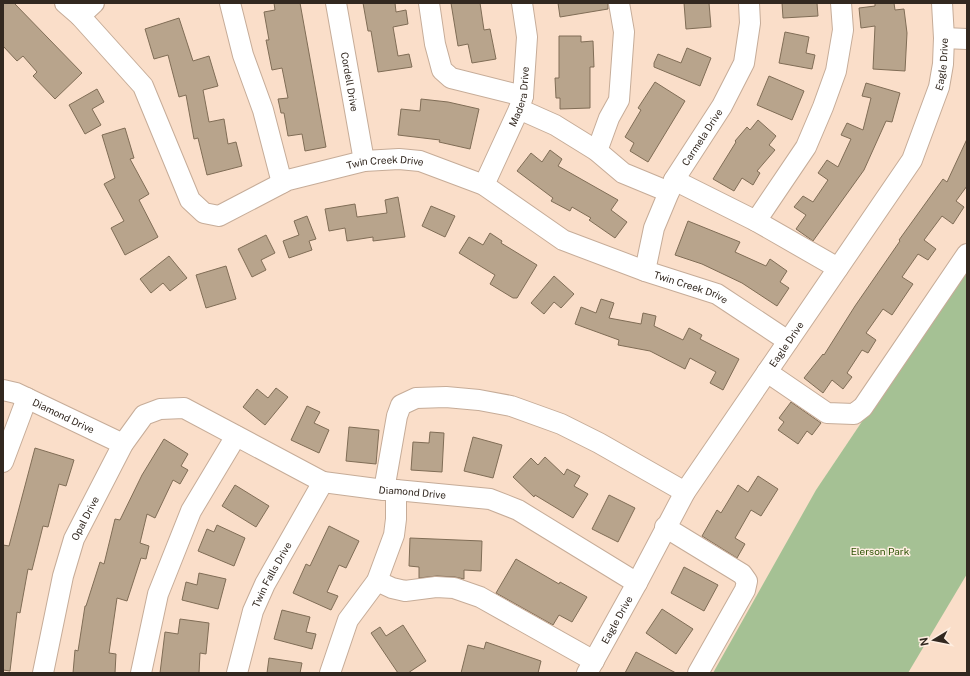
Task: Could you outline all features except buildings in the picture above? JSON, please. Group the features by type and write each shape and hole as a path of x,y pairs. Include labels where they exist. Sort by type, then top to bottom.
{"street":[{"name":"Twin Creek Drive","path":"65,3 80,16 143,86 190,200 204,213 219,216 288,180 364,161 399,159 420,162 484,185 563,240 645,271 717,294 788,341"},
{"path":"80,16 94,3"},
{"path":"230,3 243,55 263,110 282,183"},
{"name":"Cordell Drive","path":"336,3 364,161"},
{"path":"429,3 434,44 442,70 451,78 521,103 597,151 623,173 672,186 756,221 838,268"},
{"name":"Madera Drive","path":"484,185 521,103 528,37 522,3"},
{"path":"597,151 619,100 624,32 619,3"},
{"name":"Carmela Drive","path":"645,271 654,228 672,186 722,106 744,63 750,23 749,3"},
{"path":"756,221 806,147 823,107 836,71 843,30 841,3"},
{"name":"Eagle Drive","path":"590,667 637,583 684,492 912,160 939,87 943,64 944,38 942,3"},
{"path":"944,38 967,39"},
{"path":"767,372 827,413 854,414 863,407 967,254"},
{"name":"Diamond Drive","path":"3,390 16,393 123,444"},
{"path":"330,673 348,620 377,581 394,535 396,519 390,490 397,416 401,405 416,398 446,397 479,400 511,406 561,424 599,443 684,492"},
{"path":"3,462 27,398"},
{"name":"Diamond Drive","path":"184,408 323,482 490,499 518,510 637,583"},
{"name":"Opal Drive","path":"43,673 63,576 74,539 123,444 144,415 160,409 184,408"},
{"path":"141,673 158,594 166,573 191,511 236,436"},
{"name":"Twin Falls Drive","path":"237,673 253,611 265,584 323,482"},
{"path":"665,527 742,574 747,581 745,590 698,673"},
{"path":"377,581 392,588 405,591 436,587 454,588 480,597 590,667"}],"green space":[{"name":"Elerson Park","path":"967,265 967,574 908,673 713,673 816,490"}]}
